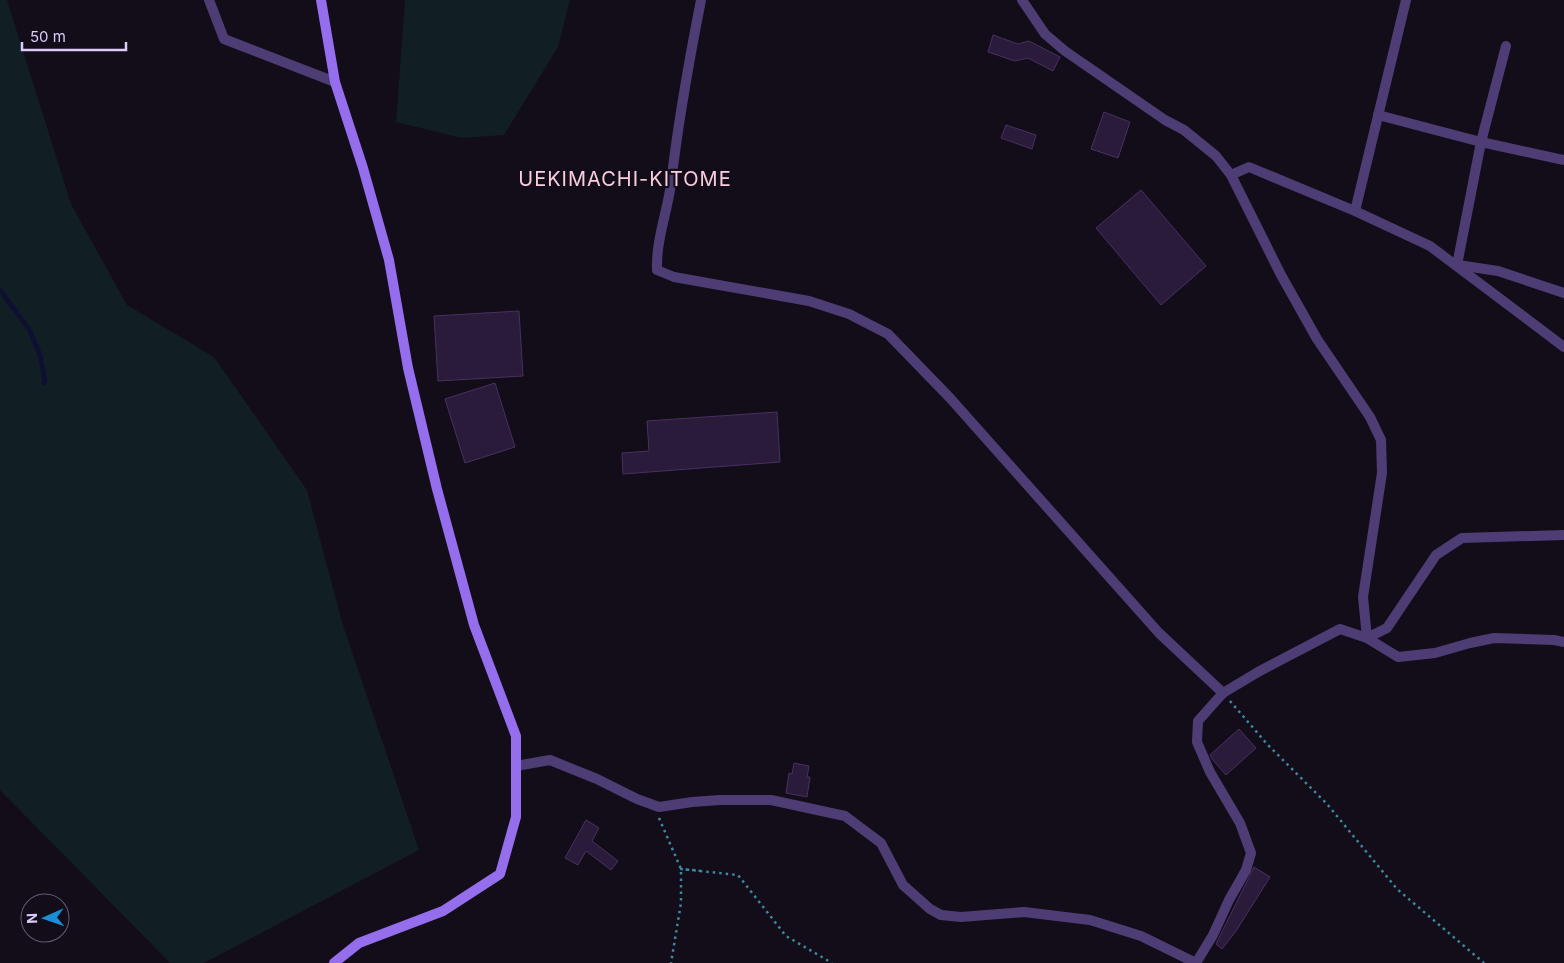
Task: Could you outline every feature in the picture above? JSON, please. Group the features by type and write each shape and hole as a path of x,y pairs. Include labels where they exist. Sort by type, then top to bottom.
{"street":[{"path":"210,0 224,39 335,82"},
{"path":"321,0 335,82 363,168 389,260 408,368 437,489 474,625 516,736 516,817 500,874 443,911 359,943 334,963"},
{"path":"701,0 672,162 671,185 656,254 657,270 674,277 809,301 849,314 888,334 950,398 1159,633 1223,693"},
{"path":"1022,0 1044,34 1065,51 1165,120 1184,130 1216,156 1231,174 1285,283 1317,339 1370,417 1381,440 1382,474 1363,597 1367,638"},
{"path":"1355,210 1406,0"},
{"path":"1457,265 1481,142 1506,46"},
{"path":"1378,115 1481,142 1564,160"},
{"path":"1231,174 1249,167 1355,210 1430,246 1564,347"},
{"path":"1457,265 1498,271 1564,293"},
{"path":"1367,638 1387,628 1436,555 1462,538 1564,535"},
{"path":"516,766 550,760 597,778 637,799 659,807 720,800 770,800 845,816 881,843 903,885 930,909 941,915 961,917 1024,912 1090,920 1141,936 1196,963 1213,935 1229,900 1246,870 1251,853 1240,823 1210,772 1197,742 1198,721 1223,693 1258,672 1340,629 1367,638 1398,657 1435,653 1494,638 1564,642"}],"path":[{"path":"1223,693 1267,744 1327,804 1397,889 1484,963"},
{"path":"659,807 659,821 681,869 681,903 671,963"},
{"path":"681,869 701,871"},
{"path":"681,869 738,875 786,936 832,963"}],"shaded area":[{"path":"0,0 7,0 71,204 127,305 214,357 307,490 342,622 419,850 204,963 170,963 0,790"},
{"path":"405,0 570,0 558,47 504,135 462,138 396,122"}],"building":[{"path":"993,35 1018,44 1029,41 1060,57 1053,71 1028,58 1015,61 988,52"},
{"path":"1104,112 1130,122 1118,158 1091,149"},
{"path":"1006,125 1036,135 1032,149 1001,138"},
{"path":"1141,190 1206,266 1161,305 1096,228"},
{"path":"519,311 523,376 438,381 434,316"},
{"path":"495,383 515,447 465,463 445,399"},
{"path":"777,412 780,462 623,474 622,453 649,451 647,421"},
{"path":"1239,729 1256,748 1226,775 1210,755"},
{"path":"794,763 809,766 807,777 810,777 807,797 786,793 789,773 792,774"},
{"path":"586,820 599,828 592,841 618,861 611,870 586,851 578,865 565,858"},
{"path":"1254,867 1270,877 1236,931 1222,949 1216,944"}],"waterway":[{"path":"0,290 29,329 40,355 44,383"}],"district":[{"name":"UEKIMACHI-KITOME","path":"625,179"}]}
